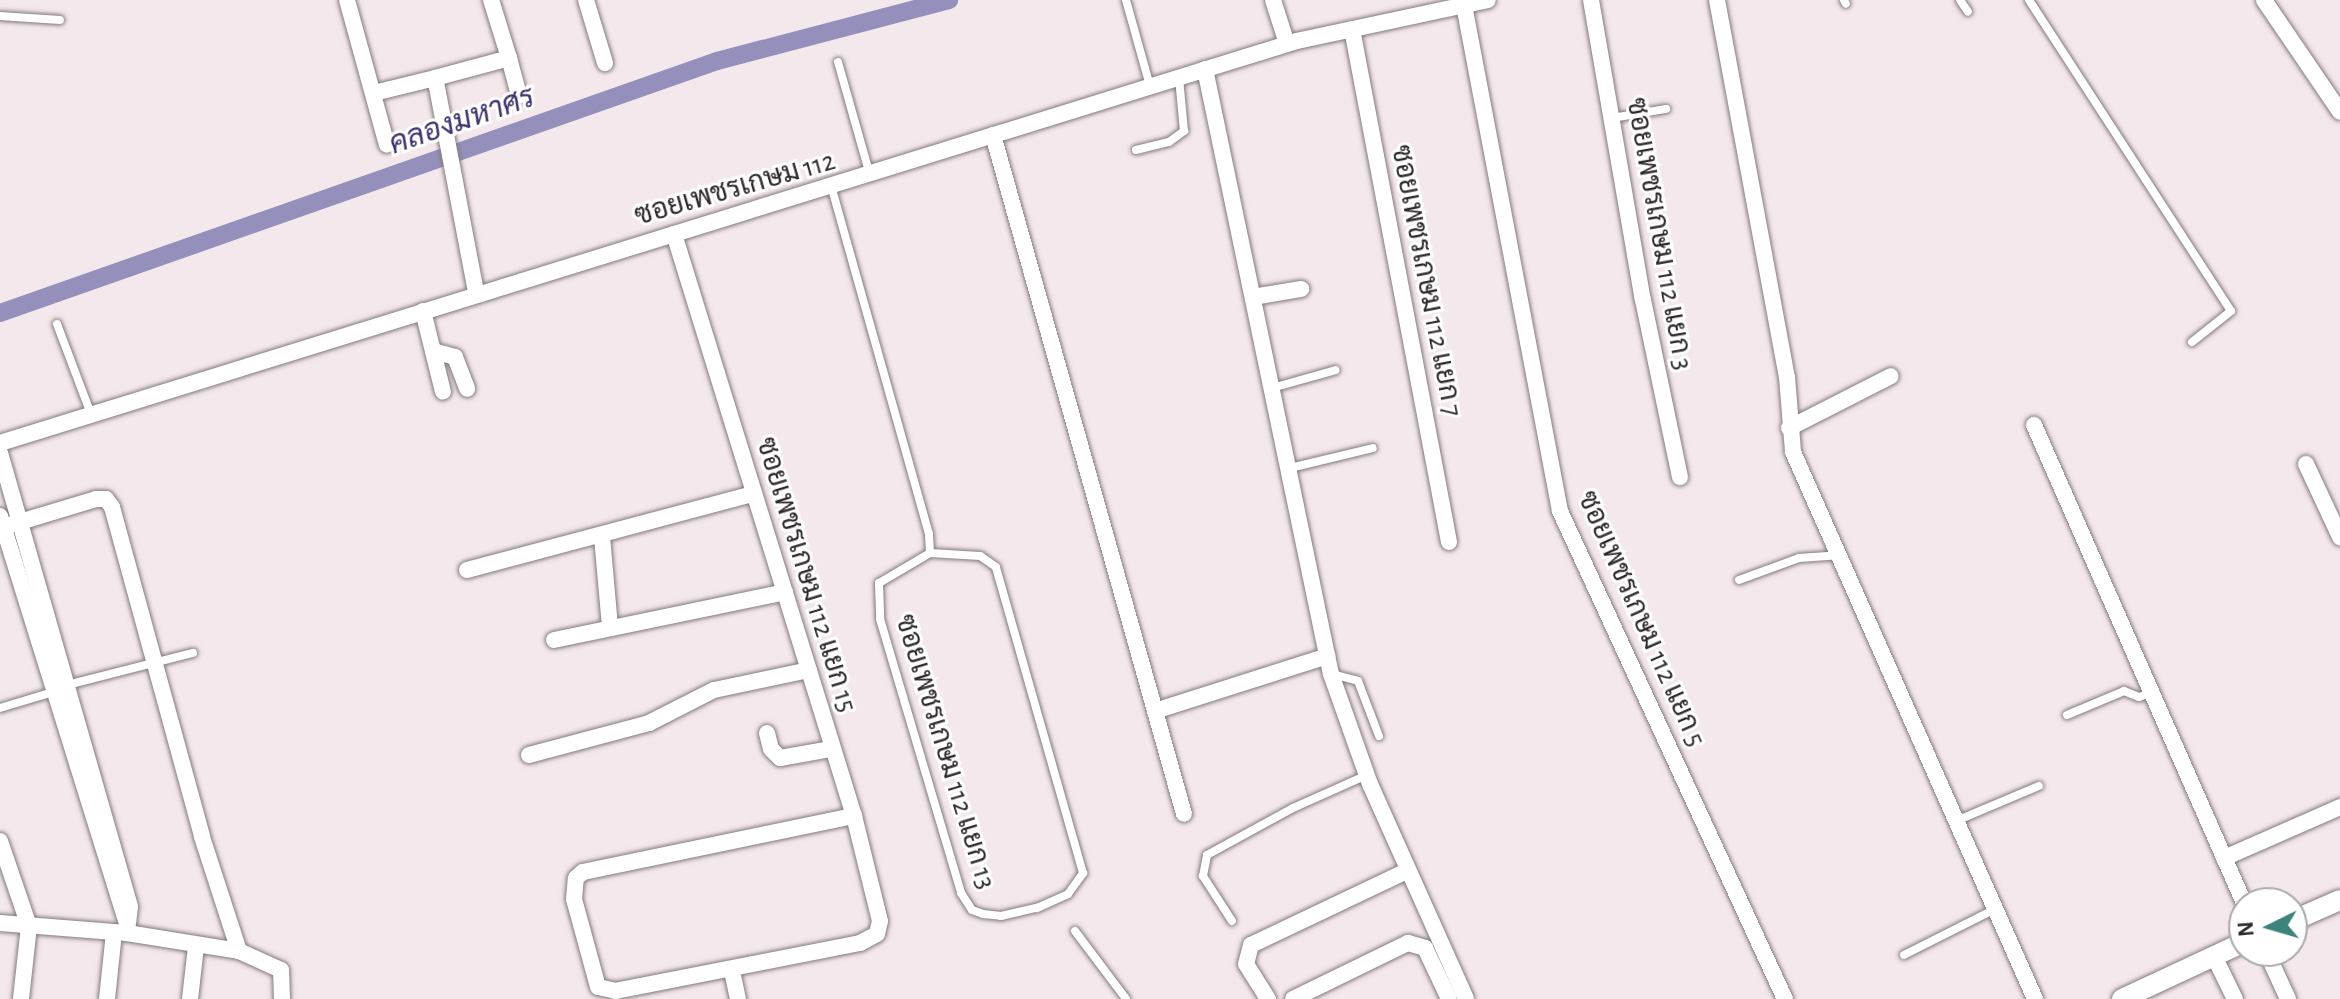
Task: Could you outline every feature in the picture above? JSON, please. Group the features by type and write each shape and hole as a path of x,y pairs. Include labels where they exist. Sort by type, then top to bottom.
{"street":[{"path":"347,0 387,145"},
{"path":"491,0 519,96"},
{"path":"586,0 605,63"},
{"path":"1273,0 1287,44"},
{"name":"ซอยเพชรเกษม 112","path":"0,443 476,292 832,189 993,135 1287,44 1488,0"},
{"name":"ซอยเพชรเกษม 112 แยก 3","path":"1591,0 1680,477"},
{"path":"1717,0 1787,377 1793,452 2035,999"},
{"path":"2264,0 2340,112"},
{"name":"ซอยเพชรเกษม 112 แยก 5","path":"1464,5 1560,511 1785,999"},
{"name":"ซอยเพชรเกษม 112 แยก 7","path":"1352,29 1449,542"},
{"path":"374,93 509,58"},
{"path":"1205,69 1331,674 1367,775 1466,999"},
{"path":"435,78 476,292"},
{"path":"993,135 1184,814"},
{"name":"ซอยเพชรเกษม 112 แยก 15","path":"674,234 854,816 880,921 877,934 860,943 732,971"},
{"path":"1253,297 1301,289"},
{"path":"423,311 443,392"},
{"path":"433,351 455,357 467,389"},
{"path":"1789,428 1891,376"},
{"path":"2034,425 2237,887"},
{"path":"0,453 123,929 107,999"},
{"path":"2306,464 2340,537"},
{"path":"467,570 602,537 753,494"},
{"path":"60,688 1,523 106,499 239,951"},
{"path":"602,537 610,627"},
{"path":"554,640 785,592"},
{"path":"1155,711 1327,656"},
{"path":"529,755 649,723 714,690 809,670"},
{"path":"767,733 771,749 780,758 831,749"},
{"path":"2224,858 2340,807"},
{"path":"738,999 732,971 616,991 598,987 574,899 576,878 638,858 854,816"},
{"path":"0,841 29,926 21,999"},
{"path":"1268,999 1246,964 1251,945 1407,871"},
{"path":"2308,914 2340,900"},
{"path":"0,923 123,929 196,946 239,951 281,970 282,999"},
{"path":"1293,999 1408,943 1425,948 1449,999"},
{"path":"190,999 196,946"},
{"path":"2122,999 2228,949"},
{"path":"2214,956 2235,999"},
{"path":"2273,967 2288,999"}],"lane":[{"path":"1126,0 1150,86"},
{"path":"1960,0 1968,12"},
{"path":"2029,0 2231,311 2192,342"},
{"path":"0,16 60,20"},
{"path":"838,62 870,176"},
{"path":"1136,150 1169,142 1184,131 1179,77"},
{"path":"1612,118 1666,109"},
{"path":"832,189 930,553"},
{"path":"57,324 91,414"},
{"path":"1272,388 1336,370"},
{"path":"1290,468 1373,448"},
{"name":"ซอยเพชรเกษม 112 แยก 13","path":"930,553 980,556 996,567 1083,873 1068,894 1037,908 1001,916 972,910 950,858 876,599 879,583 889,574 930,553"},
{"path":"1739,580 1799,558 1839,554"},
{"path":"0,708 60,688 193,653"},
{"path":"1331,674 1358,681 1379,736"},
{"path":"2067,715 2124,691 2139,697 2152,693"},
{"path":"1232,921 1203,876 1207,855 1293,808 1367,775"},
{"path":"1956,821 2039,786"},
{"path":"1904,955 1995,909"},
{"path":"1075,931 1126,999"}],"waterway":[{"name":"คลองมหาศร","path":"0,313 717,61 949,0"}]}
